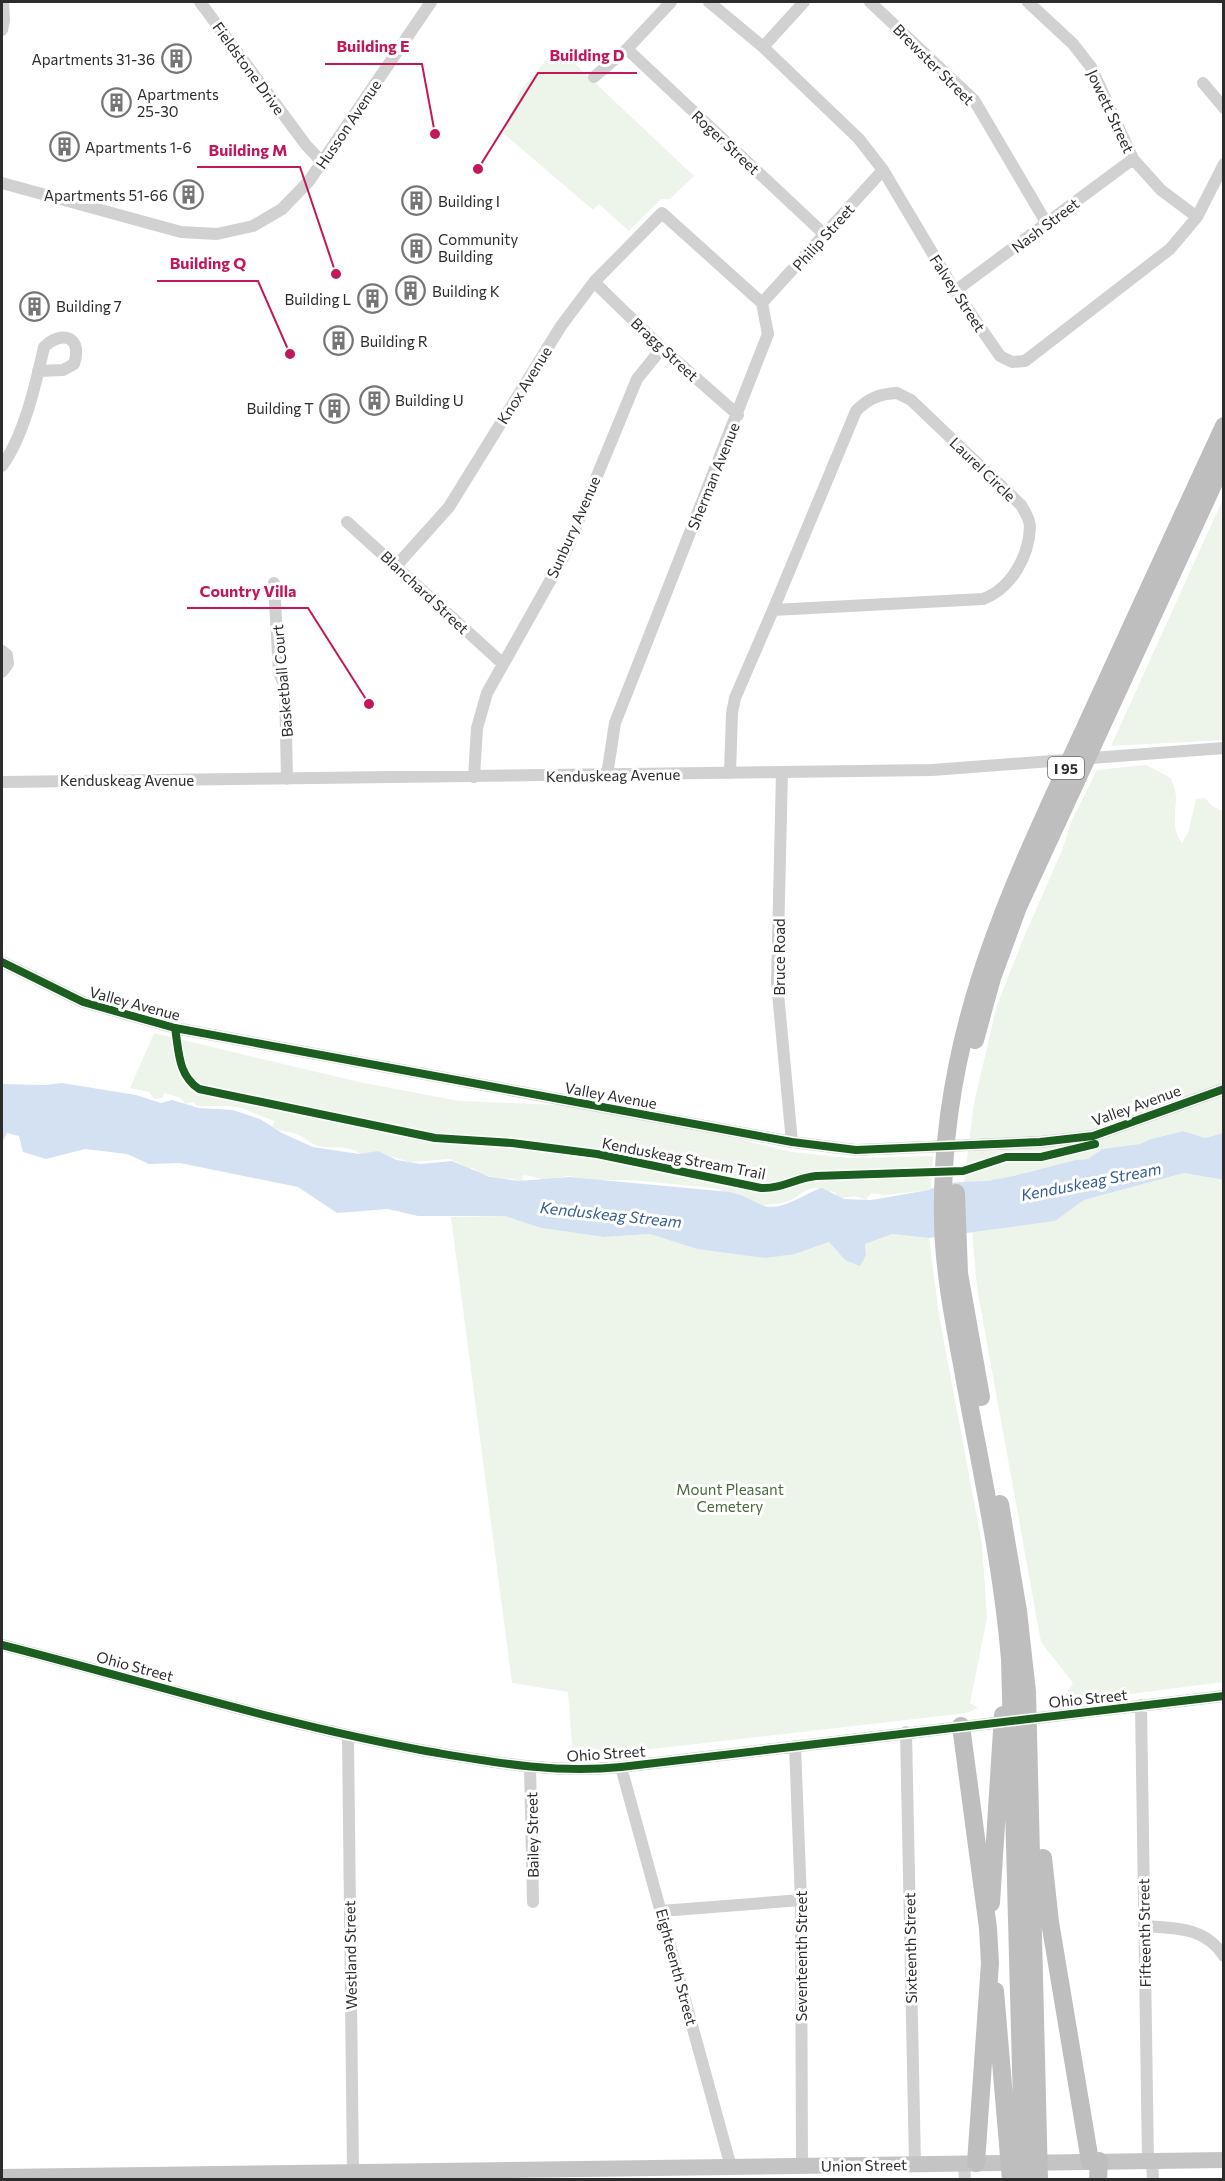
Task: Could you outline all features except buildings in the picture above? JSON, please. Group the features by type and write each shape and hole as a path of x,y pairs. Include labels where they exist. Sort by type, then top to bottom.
{"highway":[{"name":"I 95","path":"1024,2180 1010,1659 956,1290 955,1122 967,1018 995,930 1045,815 1224,426"},
{"name":"I 95","path":"955,1122 978,1025 1006,938 1224,461"},
{"name":"I 95","path":"956,1290 1016,1595 1025,1676 1039,2180"},
{"path":"988,1928 1005,1692 1000,1582"},
{"path":"961,1726 988,1928 1011,2180"},
{"path":"1029,1757 1049,1916 1095,2167"},
{"path":"968,2168 990,1963"}],"main road":[{"name":"Union Street","path":"2,2177 291,2177 353,2173 915,2164 968,2168 996,2163 1068,2162 1095,2167 1150,2161 1224,2160"}],"street":[{"path":"2,30 3,2"},
{"name":"Fieldstone Drive","path":"200,2 306,146 322,162"},
{"name":"Husson Avenue","path":"2,183 181,232 217,234 236,231 268,219 296,197 431,2"},
{"path":"594,77 627,50 670,2"},
{"name":"Falvey Street","path":"709,2 763,47 859,139 883,170 956,291 1000,356 1012,362 1025,362 1170,249 1197,217 1224,164"},
{"path":"763,47 804,2"},
{"name":"Brewster Street","path":"870,2 974,100 1047,224"},
{"name":"Jowett Street","path":"1028,2 1073,44 1091,67 1133,159 1161,190 1197,217"},
{"name":"Roger Street","path":"627,50 825,235"},
{"path":"1203,83 1224,108"},
{"name":"Nash Street","path":"956,291 1133,159"},
{"name":"Philip Street","path":"762,303 883,170"},
{"name":"Knox Avenue","path":"397,565 449,507 561,326 594,282 662,213 762,303"},
{"name":"Bragg Street","path":"594,282 662,348 738,414"},
{"name":"Sherman Avenue","path":"607,775 615,723 768,334 762,303"},
{"name":"Sunbury Avenue","path":"474,777 479,718 487,693 564,556 637,379 662,348"},
{"path":"2,466 11,453 38,371"},
{"name":"Laurel Circle","path":"730,773 732,713 735,698 856,411 867,400 882,394 897,393 911,400 1021,505 1028,517 1030,526 1025,551 1006,587 997,594 983,599 773,610"},
{"name":"Blanchard Street","path":"347,522 397,565 502,663"},
{"name":"Basketball Court","path":"274,583 279,673 285,686 287,779"},
{"path":"2,651 7,656 8,664 2,672"},
{"name":"Kenduskeag Avenue","path":"2,782 941,770 1224,748"},
{"name":"Bruce Road","path":"782,772 777,983 792,1142"},
{"name":"Valley Avenue","path":"2,962 82,1002 175,1028 792,1142 856,1150 1018,1143 1093,1136 1224,1089"},
{"name":"Ohio Street","path":"2,1645 348,1737 530,1767 571,1770 621,1767 1224,1696"},
{"name":"Fifteenth Street","path":"1141,1705 1144,1926 1150,2161 1153,2180"},
{"name":"Sixteenth Street","path":"906,1732 915,2164"},
{"name":"Westland Street","path":"348,1737 353,2173"},
{"name":"Seventeenth Street","path":"795,1746 801,1900 802,2166"},
{"name":"Bailey Street","path":"530,1767 533,1902"},
{"name":"Eighteenth Street","path":"621,1767 731,2167"},
{"path":"661,1911 801,1900"},
{"path":"1144,1926 1197,1932 1214,1942 1224,1956"}],"green space":[{"path":"557,47 694,176 670,199 661,199 629,231 599,204 593,210 503,133 520,91"},
{"path":"1223,499 1223,740 1111,746"},
{"path":"1146,765 1171,778 1176,795 1175,827 1182,843 1188,833 1196,799 1205,798 1212,806 1223,811 1223,1133 1205,1138 1183,1131 1140,1144 1102,1149 1088,1159 996,1180 964,1182 974,1103 997,1005 1063,848 1071,822 1097,770"},
{"path":"154,1033 359,1082 459,1101 561,1105 710,1132 792,1152 849,1158 933,1156 931,1190 885,1195 871,1193 866,1200 854,1196 838,1199 835,1192 813,1188 788,1201 764,1205 763,1208 715,1188 567,1176 546,1180 524,1175 522,1179 526,1181 522,1183 511,1179 500,1180 450,1159 410,1162 376,1152 361,1154 348,1149 320,1146 294,1133 281,1131 272,1126 275,1121 241,1108 197,1106 193,1102 185,1104 181,1098 164,1093 163,1098 154,1099 149,1092 130,1088"},
{"path":"1184,1173 1223,1180 1223,1682 1060,1703 1073,1683 1041,1642 977,1288 972,1231 1055,1221 1084,1200"},
{"name":"Mount Pleasant Cemetery","path":"506,1216 541,1228 604,1237 650,1234 697,1249 795,1254 829,1242 845,1260 866,1255 865,1244 892,1234 929,1238 939,1315 982,1544 987,1618 970,1703 978,1708 967,1713 573,1758 568,1692 512,1683 451,1217"}],"water":[{"name":"Kenduskeag Stream","path":"62,1083 136,1095 161,1103 172,1100 199,1108 233,1110 260,1119 282,1133 313,1147 359,1154 378,1151 397,1160 421,1164 452,1161 490,1177 519,1181 569,1177 730,1192 769,1207 785,1204 822,1188 844,1199 871,1200 929,1190 945,1184 998,1179 1088,1159 1102,1149 1140,1144 1183,1131 1205,1138 1223,1133 1224,1180 1184,1173 1084,1200 1055,1221 929,1238 892,1234 865,1244 866,1255 860,1266 845,1260 829,1242 795,1254 765,1258 697,1249 650,1234 604,1237 541,1228 505,1216 418,1216 388,1209 337,1213 298,1187 180,1163 149,1164 127,1154 85,1149 46,1159 23,1152 19,1136 7,1133 2,1143 2,1084"}],"cycle path":[{"path":"2,962 83,1002 175,1028 792,1142 856,1150 1040,1142 1093,1136 1224,1089"},
{"name":"Kenduskeag Stream Trail","path":"175,1028 183,1070 199,1089 435,1138 512,1143 597,1154 761,1188 776,1187 816,1176 963,1171 1006,1157 1041,1157 1095,1144"},
{"path":"2,1645 319,1729 426,1751 547,1768 621,1767 1224,1696"}],"place":[{"name":"Apartments 31-36","path":"176,59"},
{"name":"Apartments 25-30","path":"116,103"},
{"name":"Building E","path":"435,134"},
{"name":"Apartments 1-6","path":"64,147"},
{"name":"Building D","path":"478,169"},
{"name":"Apartments 51-66","path":"189,195"},
{"name":"Building I","path":"417,201"},
{"name":"Community Building","path":"417,248"},
{"name":"Building M","path":"336,274"},
{"name":"Building K","path":"411,291"},
{"name":"Building L","path":"372,299"},
{"name":"Building 7","path":"35,306"},
{"name":"Building R","path":"339,341"},
{"name":"Building Q","path":"290,354"},
{"name":"Building U","path":"374,400"},
{"name":"Building T","path":"335,408"},
{"name":"Country Villa","path":"369,704"}]}
